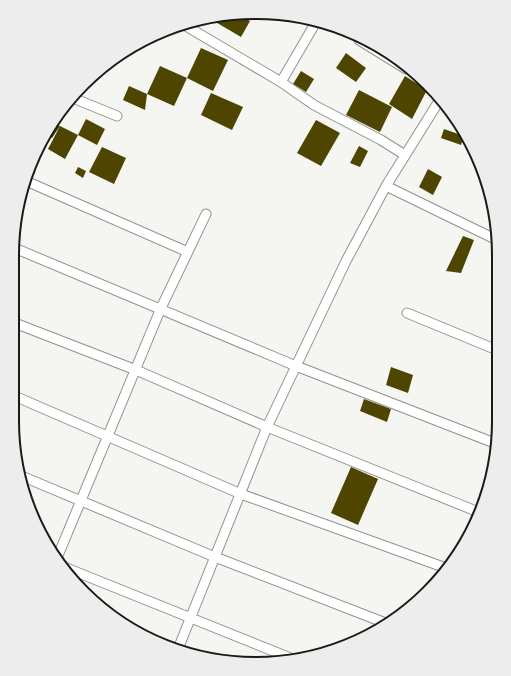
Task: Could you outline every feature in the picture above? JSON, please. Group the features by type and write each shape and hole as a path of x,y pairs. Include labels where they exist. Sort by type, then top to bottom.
{"street":[{"path":"281,82 313,26"},
{"path":"190,28 281,82 314,105 381,140 405,155"},
{"path":"78,100 117,116"},
{"path":"180,644 267,427 296,366 346,261 386,186 437,105"},
{"path":"31,183 188,252"},
{"path":"386,186 491,237"},
{"path":"59,552 161,308 206,214"},
{"path":"19,250 161,308 296,366 491,442"},
{"path":"407,313 492,348"},
{"path":"19,325 136,370 267,427 474,510"},
{"path":"19,398 241,494 441,566"},
{"path":"26,478 215,557 380,621"},
{"path":"74,571 284,655"}],"building":[{"path":"247,20 250,21 241,37 217,23"},
{"path":"201,48 228,60 213,91 187,78"},
{"path":"346,53 366,68 356,82 336,68"},
{"path":"160,66 187,78 174,106 147,94"},
{"path":"301,71 314,79 306,92 293,84"},
{"path":"405,76 420,86 426,92 412,119 389,104"},
{"path":"129,86 147,94 145,110 123,100"},
{"path":"359,90 392,107 380,132 346,115"},
{"path":"211,93 243,107 232,130 201,115"},
{"path":"86,119 105,129 97,145 78,135"},
{"path":"316,120 340,133 321,166 297,153"},
{"path":"58,125 60,126 52,138 51,137"},
{"path":"60,126 78,135 65,159 48,149"},
{"path":"444,129 458,134 462,141 461,145 441,138"},
{"path":"359,146 368,151 360,167 350,163"},
{"path":"102,147 126,158 114,184 89,172"},
{"path":"78,167 86,171 83,178 75,173"},
{"path":"428,169 442,177 433,195 419,187"},
{"path":"463,236 474,240 461,273 446,271"},
{"path":"391,367 413,375 408,393 386,385"},
{"path":"364,399 391,409 387,422 360,411"},
{"path":"351,467 378,479 358,525 331,513"}]}
